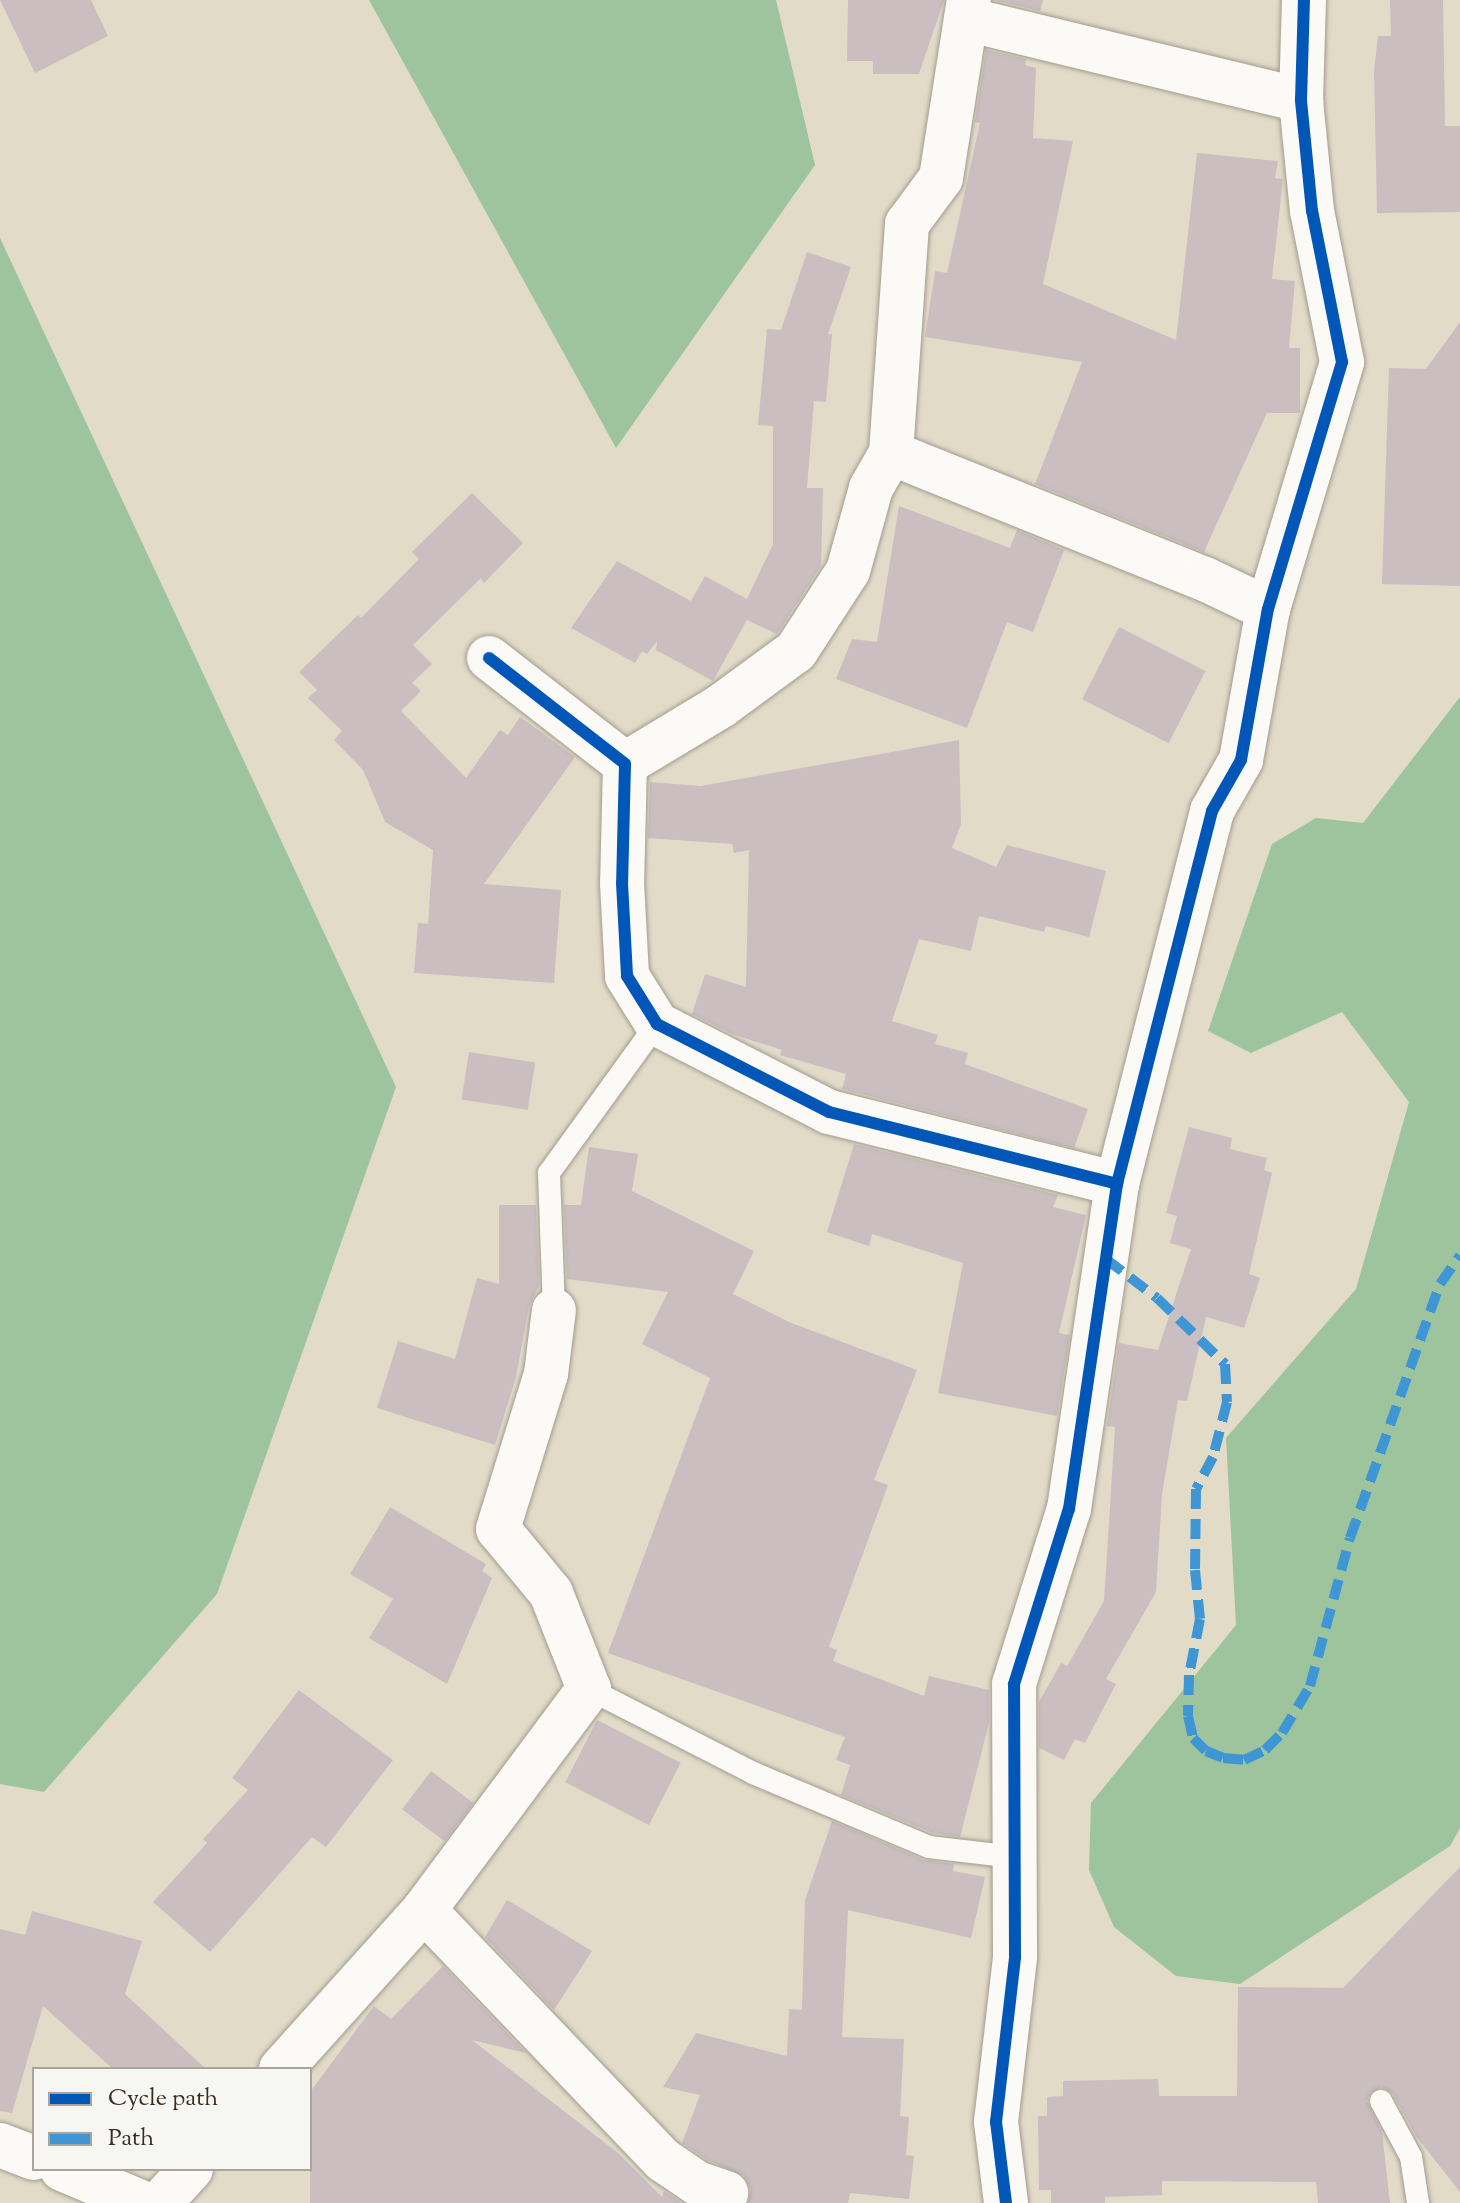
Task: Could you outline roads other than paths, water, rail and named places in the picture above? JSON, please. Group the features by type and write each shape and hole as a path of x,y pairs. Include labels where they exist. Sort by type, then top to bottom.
{"street":[{"path":"1006,2203 996,2122 1015,1957 1014,1684 1069,1509 1117,1184 1212,811 1241,760 1268,609 1342,362 1312,211 1301,100 1304,0"},
{"path":"625,764 721,706 796,651 848,571 871,488 891,453 907,224 941,178 967,9 1301,100"},
{"path":"891,453 1205,579 1268,609"},
{"path":"489,658 625,764"},
{"path":"625,764 622,883 627,976 657,1024 829,1112 1117,1184"},
{"path":"283,2067 424,1910 589,1689 551,1593 498,1529 546,1374 554,1310"},
{"path":"424,1910 663,2160 697,2183 726,2193"},
{"path":"0,2145 32,2157"},
{"path":"67,2171 143,2203"},
{"path":"160,2203 189,2171"}],"lane":[{"path":"554,1310 549,1173 657,1024"},
{"path":"589,1689 753,1773 929,1847 1014,1857"},
{"path":"1381,2101 1411,2157 1418,2203"}]}
